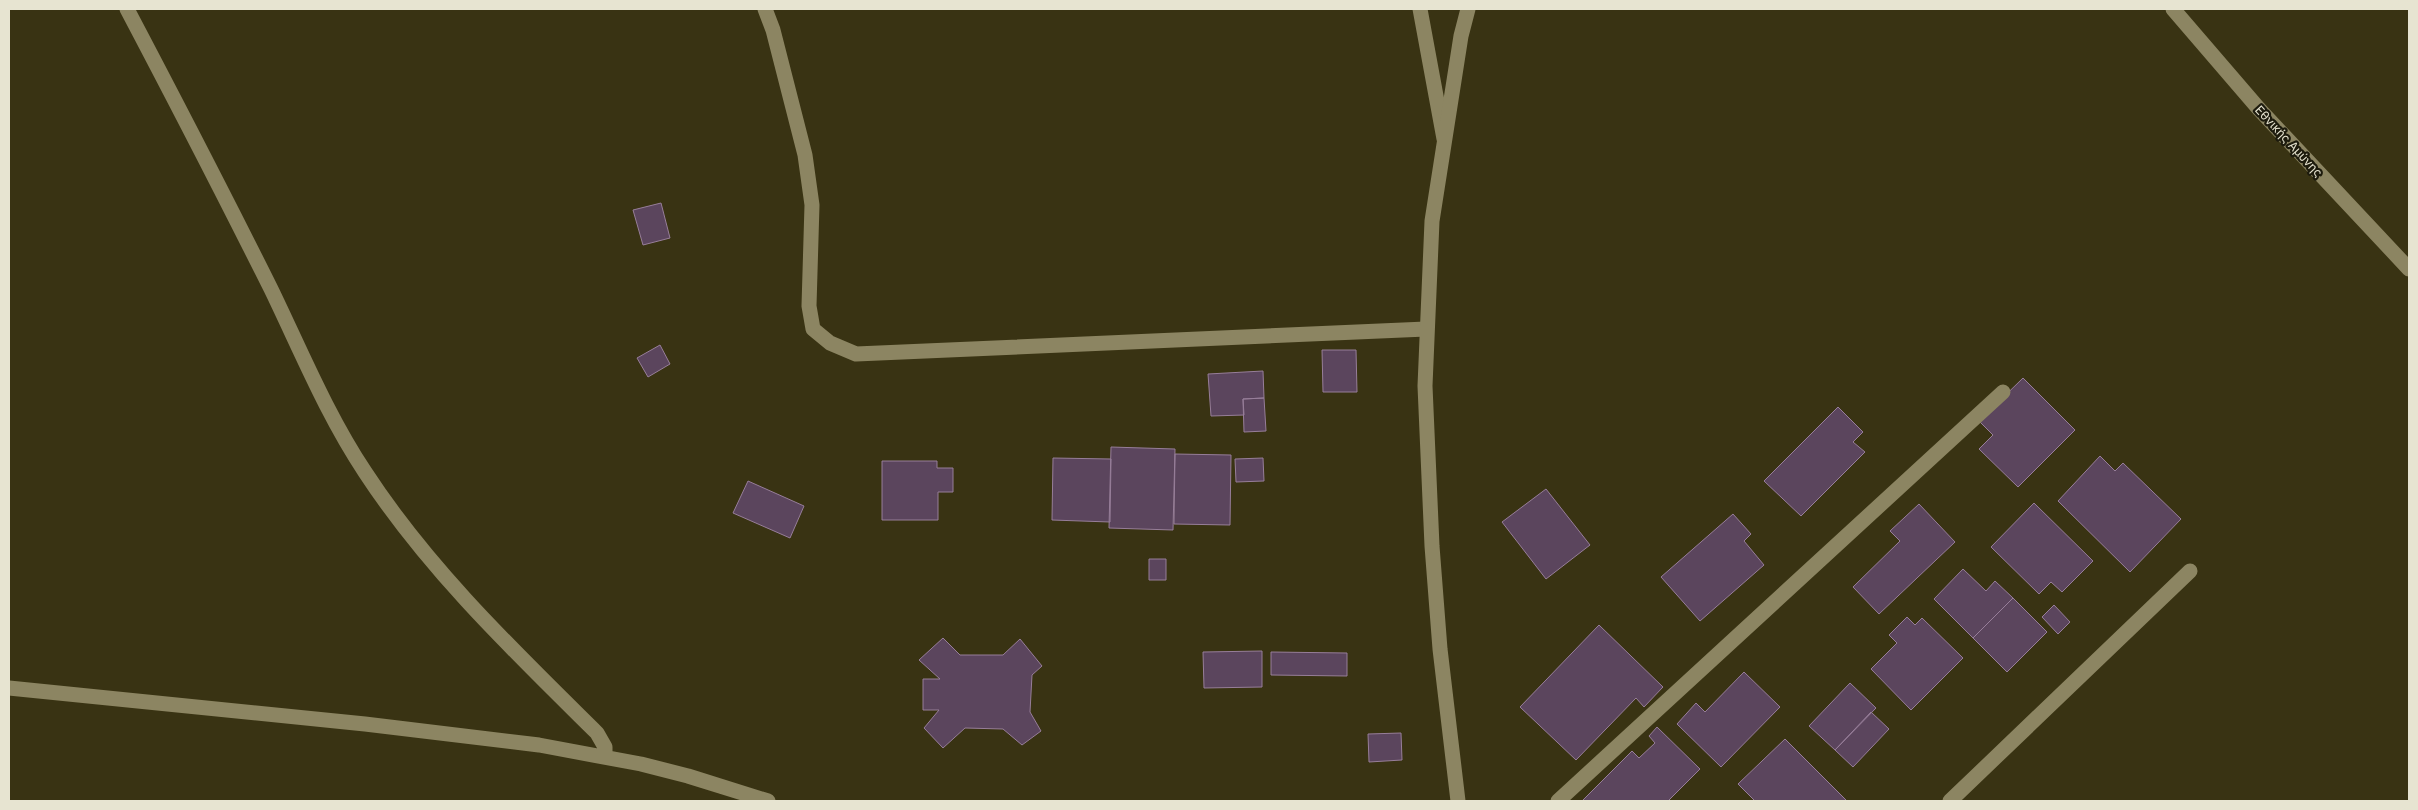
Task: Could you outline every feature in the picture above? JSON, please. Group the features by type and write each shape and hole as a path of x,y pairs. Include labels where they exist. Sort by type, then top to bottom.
{"street":[{"path":"127,9 271,290 333,417 364,472 392,511 440,570 517,654 597,733 605,747 605,755"},
{"path":"765,9 773,30 805,155 812,205 809,306 813,329 830,344 856,354 1426,329"},
{"path":"1420,9 1444,139"},
{"path":"1458,801 1446,707 1432,546 1425,386 1432,220 1461,36 1468,9"},
{"name":"Εθνικής Αμύνης","path":"2173,9 2276,128 2409,269"},
{"path":"1558,801 2002,392"},
{"path":"1950,801 2190,571"},
{"path":"9,688 365,724 605,755 688,776 768,801"}],"building":[{"path":"661,203 670,238 643,245 633,210"},
{"path":"660,345 670,364 648,377 637,358"},
{"path":"1322,350 1356,350 1357,392 1323,392"},
{"path":"1263,371 1264,398 1243,399 1244,415 1211,416 1208,374"},
{"path":"2023,378 2075,430 2018,487 1979,449 1993,435 1979,421"},
{"path":"1264,398 1266,431 1244,432 1243,399"},
{"path":"1838,407 1863,432 1853,442 1865,452 1801,516 1764,481"},
{"path":"1111,447 1175,449 1173,530 1109,528"},
{"path":"1175,454 1231,455 1230,525 1174,524"},
{"path":"2100,456 2115,471 2123,463 2181,519 2130,572 2058,501"},
{"path":"1053,458 1111,459 1110,522 1052,520"},
{"path":"1263,458 1264,481 1236,482 1235,459"},
{"path":"882,461 937,461 937,468 953,468 953,492 938,492 938,520 882,520"},
{"path":"748,481 804,506 790,538 733,513"},
{"path":"1546,489 1590,545 1546,579 1502,522"},
{"path":"2034,503 2093,561 2062,592 2051,582 2039,594 1991,547"},
{"path":"1919,504 1955,542 1879,614 1853,587 1900,541 1890,531"},
{"path":"1733,514 1751,534 1744,541 1764,565 1700,621 1661,577"},
{"path":"1149,559 1166,559 1166,580 1149,580"},
{"path":"1963,569 1986,591 1995,581 2013,598 1973,638 1934,599"},
{"path":"2013,598 2047,632 2007,672 1973,638"},
{"path":"2054,605 2070,622 2058,634 2042,617"},
{"path":"1907,617 1915,625 1922,618 1963,658 1911,710 1871,669 1897,643 1889,635"},
{"path":"1599,625 1663,687 1644,707 1636,698 1576,760 1520,707"},
{"path":"943,638 960,655 1003,655 1020,639 1042,666 1032,675 1030,712 1041,731 1022,745 1003,729 965,728 943,748 924,728 939,710 923,710 923,679 940,679 919,660"},
{"path":"1262,651 1262,687 1204,688 1203,652"},
{"path":"1271,652 1347,653 1347,676 1271,675"},
{"path":"1744,672 1780,707 1721,767 1677,724 1696,703 1705,712"},
{"path":"1850,683 1876,708 1835,750 1809,726"},
{"path":"1871,712 1889,729 1853,767 1835,750"},
{"path":"1657,727 1700,769 1668,801 1582,801 1632,751 1639,758 1655,743 1649,736"},
{"path":"1401,733 1402,760 1369,762 1368,734"},
{"path":"1785,739 1847,801 1755,801 1738,784"}]}
